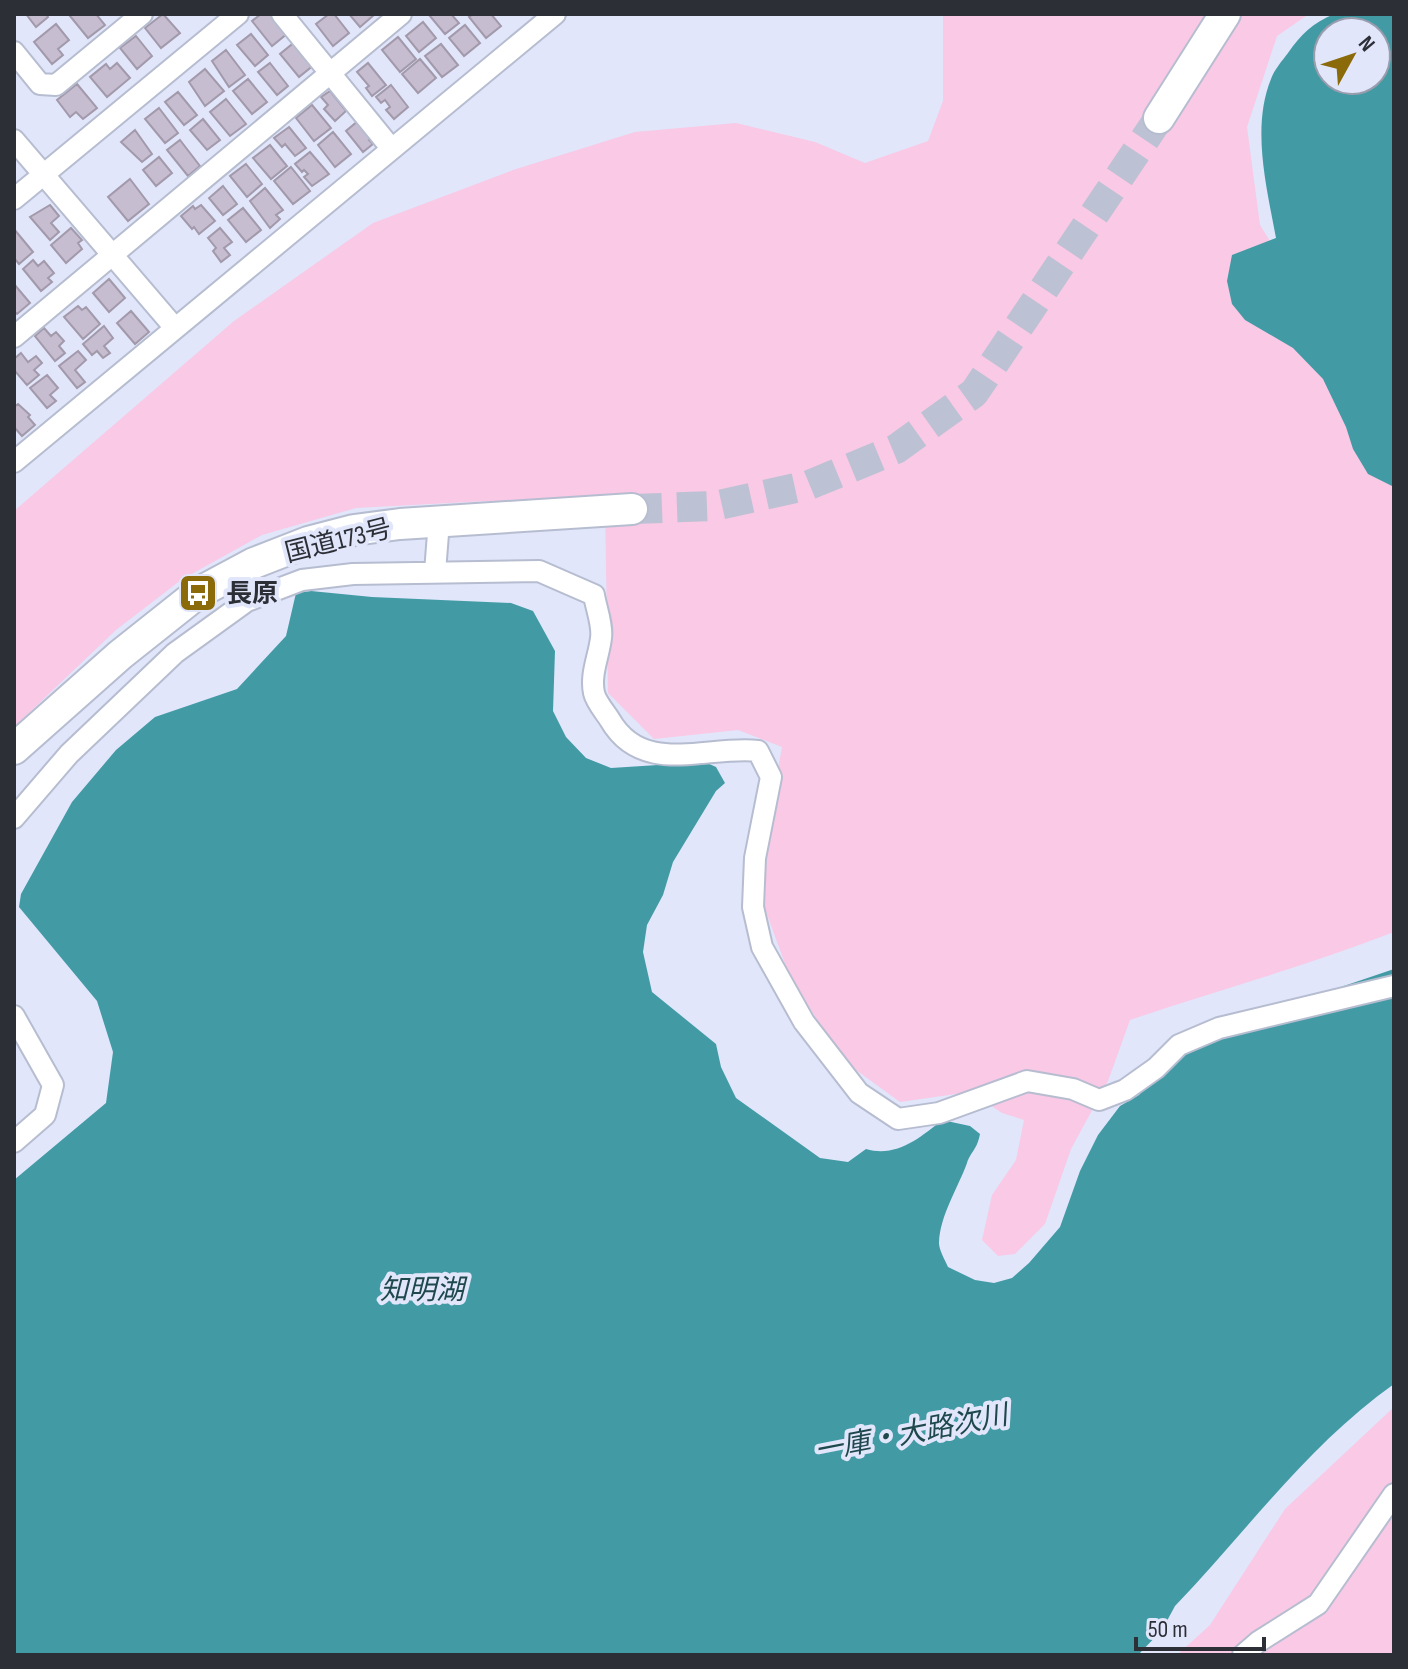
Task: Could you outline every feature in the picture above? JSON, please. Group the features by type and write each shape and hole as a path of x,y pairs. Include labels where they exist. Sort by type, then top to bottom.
{"highway":[{"path":"1159,118 1225,14"},
{"name":"国道173号","path":"14,749 120,655 198,593 254,563 308,542 354,530 439,521 632,509"}],"street":[{"path":"14,199 238,14"},
{"path":"282,14 391,148"},
{"path":"14,337 401,14"},
{"path":"14,462 555,14"},
{"path":"14,52 40,84 56,85 131,18"},
{"path":"14,140 175,328"},
{"path":"435,572 439,521"},
{"path":"14,818 69,754 175,653 247,601 302,580 353,574 539,571 594,595 602,636 594,663 594,694 613,727 631,744 662,756 740,749 758,751 771,777 755,858 753,907 762,947 804,1022 859,1093 898,1119 939,1113 1027,1081 1073,1089 1099,1100 1125,1090 1179,1045 1219,1028 1394,986"},
{"path":"14,1016 53,1085 45,1115 14,1142"},
{"path":"1243,1655 1318,1604 1394,1494"}],"shaded area":[{"path":"943,14 1309,14 1277,36 1247,127 1260,225 1312,309 1394,395 1394,932 1130,1020 1108,1081 1071,1149 1045,1224 1015,1254 998,1256 982,1240 992,1195 1016,1160 1024,1120 1002,1113 970,1092 900,1102 845,1062 791,980 765,909 767,828 782,747 738,730 654,739 608,693 605,502 487,501 356,508 262,535 181,580 116,630 14,727 14,511 234,321 373,223 513,170 635,132 736,123 815,142 865,163 928,141 943,101"},
{"path":"1394,1407 1394,1655 1177,1655 1210,1625 1285,1509"}],"water":[{"path":"1394,14 1394,487 1368,474 1353,449 1323,379 1293,348 1245,320 1232,304 1227,281 1232,255 1276,238 1265,179 1262,118 1274,72 1293,46 1312,27 1312,96 1392,96 1392,16 1330,16"},
{"name":"知明湖","path":"311,591 511,603 533,611 555,651 553,711 566,737 586,758 611,768 705,762 716,767 725,783 716,791 673,862 663,895 647,925 643,952 652,992 716,1044 721,1067 736,1098 820,1158 848,1162 866,1149 897,1149 942,1120 970,1126 980,1134 946,1212 939,1243 948,1267 975,1280 994,1283 1012,1278 1060,1227 1080,1171 1098,1135 1120,1106 1139,1095 1176,1043 1394,969 1394,1384 1306,1461 1175,1606 1162,1630 1138,1655 14,1655 14,1180 106,1103 113,1052 97,1001 19,907 21,894 72,802 116,750 155,717 237,689 286,636 296,593"}],"building":[{"path":"26,14 46,14 48,17 36,27"},
{"path":"96,14 105,25 88,38 70,16"},
{"path":"163,14 180,33 161,48 145,28"},
{"path":"261,14 273,14 288,33 272,46 252,21"},
{"path":"329,14 334,14 349,33 333,46 316,24"},
{"path":"349,14 372,14 374,15 360,27"},
{"path":"451,14 459,23 445,34 429,15"},
{"path":"473,14 491,14 501,26 486,38 469,17"},
{"path":"423,22 436,38 419,52 406,36"},
{"path":"56,24 69,40 58,49 63,55 52,64 34,42"},
{"path":"465,25 480,43 464,56 449,38"},
{"path":"251,34 268,55 255,66 237,45"},
{"path":"136,36 152,56 137,69 120,48"},
{"path":"398,37 416,59 400,72 382,50"},
{"path":"296,41 315,64 299,77 280,54"},
{"path":"441,44 458,65 442,77 425,56"},
{"path":"226,50 245,75 229,87 212,61"},
{"path":"420,59 436,78 418,93 402,74"},
{"path":"117,63 130,78 107,97 90,77 106,64 110,69"},
{"path":"270,63 288,86 277,95 258,72"},
{"path":"368,63 386,85 372,96 366,88 369,86 357,72"},
{"path":"205,69 224,91 205,106 189,82"},
{"path":"248,79 267,102 252,114 233,91"},
{"path":"77,84 97,108 83,119 76,112 70,117 57,100"},
{"path":"391,85 408,107 394,119 386,110 390,107 385,100 381,103 376,97"},
{"path":"330,91 346,111 335,121 324,109 328,105 321,97"},
{"path":"178,92 197,115 184,125 165,102"},
{"path":"226,99 246,124 230,136 210,112"},
{"path":"312,105 331,128 314,141 296,118"},
{"path":"159,108 178,133 165,143 145,119"},
{"path":"203,119 220,140 207,150 190,130"},
{"path":"358,121 372,137 369,140 373,144 363,152 346,131"},
{"path":"289,127 306,148 295,156 285,144 282,147 274,138"},
{"path":"135,130 152,154 142,162 121,142"},
{"path":"333,132 351,154 335,167 318,145"},
{"path":"180,140 200,166 188,176 167,150"},
{"path":"270,145 287,166 271,179 253,158"},
{"path":"310,152 329,174 312,186 304,177 308,174 295,164"},
{"path":"159,157 172,173 156,186 143,170"},
{"path":"246,164 262,184 247,197 230,176"},
{"path":"291,167 310,191 293,204 274,181"},
{"path":"130,179 149,204 128,221 108,197"},
{"path":"223,186 237,204 223,215 209,198"},
{"path":"265,188 283,210 276,215 280,219 270,228 250,201"},
{"path":"50,205 59,216 51,223 59,232 50,240 30,217"},
{"path":"201,205 215,221 199,234 181,216 193,206 195,209"},
{"path":"243,208 261,230 246,242 228,220"},
{"path":"71,228 82,240 78,243 82,249 66,263 51,245"},
{"path":"220,228 232,242 224,248 230,255 221,262 208,238"},
{"path":"14,229 33,252 19,264 14,258"},
{"path":"33,260 38,266 44,261 54,273 48,278 52,282 41,291 23,269"},
{"path":"109,279 125,298 109,312 93,293"},
{"path":"14,284 30,303 17,314 14,311"},
{"path":"78,306 82,310 86,307 100,324 83,339 64,317"},
{"path":"131,311 149,332 135,344 117,323"},
{"path":"104,326 113,338 104,346 110,353 103,358 97,351 92,355 83,344"},
{"path":"44,328 51,336 56,332 64,341 59,346 65,353 55,361 35,336"},
{"path":"78,351 86,360 75,370 85,382 77,388 59,366"},
{"path":"21,353 28,362 36,356 42,363 34,370 39,375 27,385 14,370 14,359"},
{"path":"47,375 58,388 50,395 56,401 47,408 30,388"},
{"path":"18,404 30,415 28,417 35,425 22,436 14,427 14,407"}],"tunnel":[{"path":"632,509 714,506 809,485 896,449 974,393 1159,118"}],"place":[{"name":"長原","path":"198,593"}],"water label":[{"name":"一庫・大路次川","path":"911,1432"}]}
